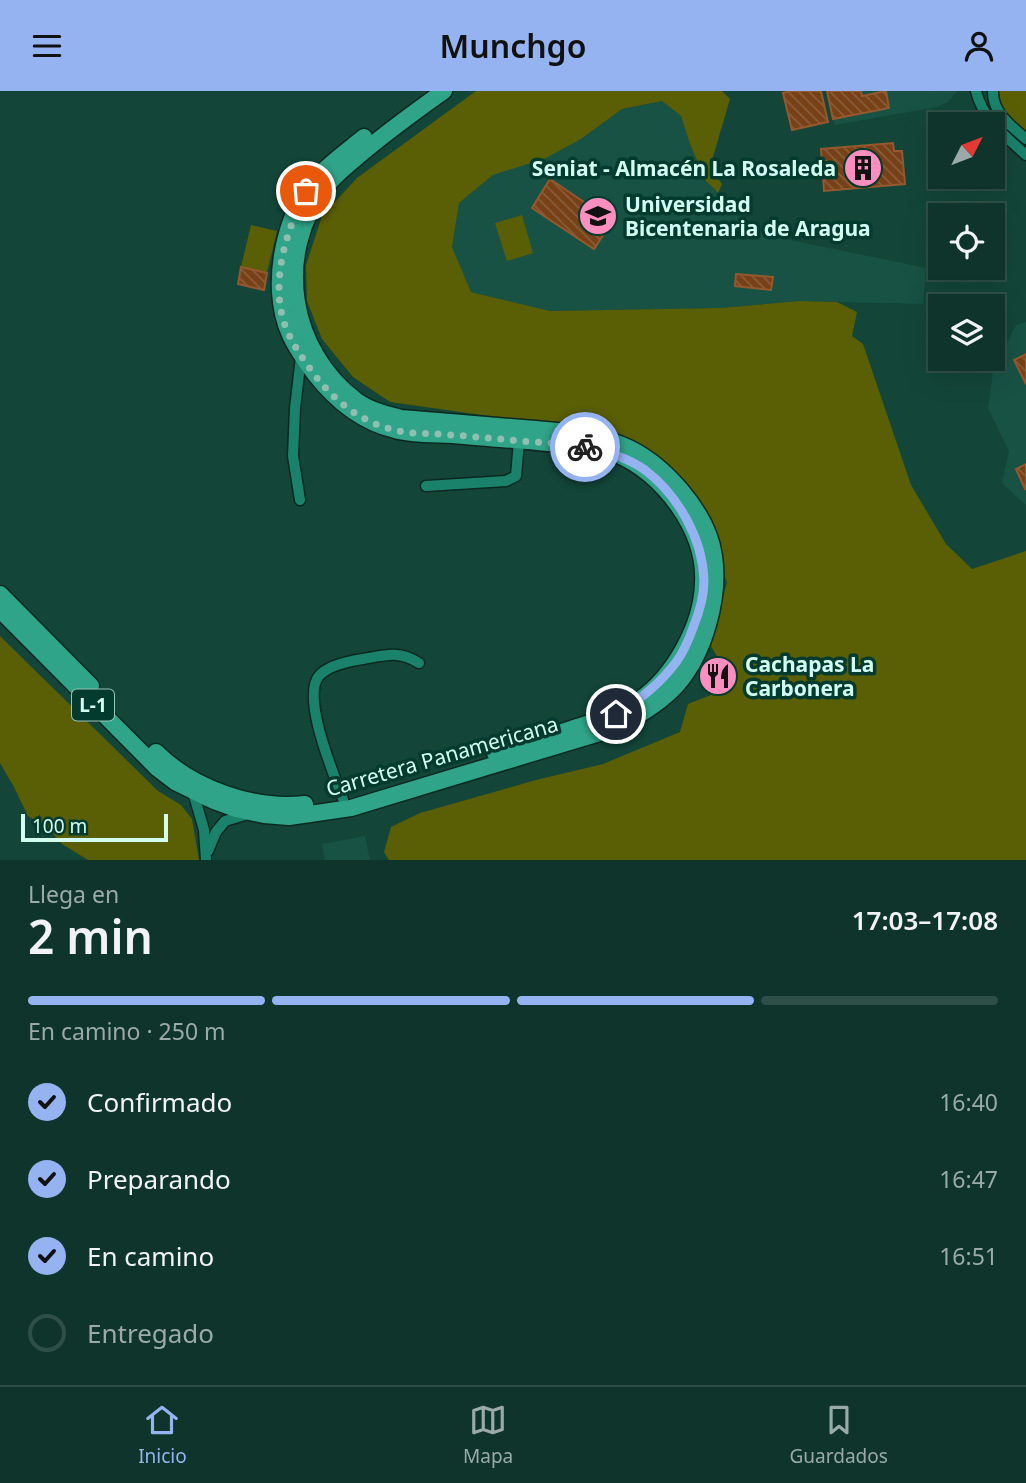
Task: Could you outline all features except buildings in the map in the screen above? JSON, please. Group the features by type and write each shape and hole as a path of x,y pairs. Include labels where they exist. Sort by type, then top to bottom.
{"main road":[{"name":"Carretera Panamericana","path":"0,594 165,761 181,773 239,799 288,806 343,799 402,783 616,714 642,699 667,674 689,638 700,610 704,582 700,553 681,509 644,469 615,454 579,446 396,431 362,418 325,387 301,356 285,325 279,277 286,240 306,191 330,165 425,91"},
{"name":"Carretera Panamericana","path":"0,610 158,769 193,792 264,815 289,817 351,809 616,728 643,713 676,686 690,666 706,631 715,598 714,555 707,532 694,508 674,482 653,463 623,445 583,433 401,418 380,413 358,401 334,381 306,337 294,279 296,257 309,212 326,186 339,173 380,137 444,91"}],"street":[{"path":"976,91 990,120 1026,155"},
{"path":"993,91 996,106 1004,119 1026,139"},
{"path":"300,500 293,456 301,356"},
{"path":"426,486 513,479 516,476 519,441"},
{"path":"343,799 326,754 315,711 312,693 314,683 320,674 344,663 397,653 409,656 419,663"},
{"path":"193,792 204,830 206,857"},
{"path":"206,857 216,832 225,821 253,813"}],"shaded area":[{"path":"476,91 722,91 730,99 710,167 722,184 718,193 706,181 681,116 662,101 622,109 581,139 546,158 493,175 459,203 452,247 471,292 550,311 720,308 800,301 837,302 857,312 852,336 863,344 911,485 946,544 972,569 1026,551 1026,860 389,860 384,852 391,827 420,813 603,764 680,732 688,704 734,686 711,646 727,582 695,504 659,464 525,421 390,402 353,377 322,339 307,301 306,265 322,216 357,178"},
{"path":"827,91 957,91 948,102 937,107 835,125"},
{"path":"998,91 1026,91 1026,133 1003,109"},
{"name":"Universidad Bicentenaria de Aragua","path":"662,101 681,116 706,181 751,228 795,241 926,268 923,304 800,301 720,308 550,311 471,292 452,247 459,203 493,175 546,157 581,139 622,109"},
{"path":"522,215 533,253 507,261 495,223"},
{"path":"251,225 277,231 267,273 241,267"},
{"path":"1026,322 1026,505 1002,483 1009,451 988,408 993,371 1005,371 1005,347 1016,325"},
{"path":"0,636 158,791 181,805 192,819 199,860 88,860 62,844 48,828 28,816 0,763"},
{"path":"365,836 370,860 325,860 322,844"}],"way so far":[{"path":"306,191 289,228 283,251 279,277 281,304 285,325 292,341 325,387 338,400 362,418 396,431 585,447"}],"place":[{"name":"Seniat - Almacén La Rosaleda","path":"863,168"},
{"name":"Universidad Bicentenaria de Aragua","path":"598,216"},
{"name":"Cachapas La Carbonera","path":"718,676"}],"route":[{"path":"585,447 615,454 644,469 663,487 681,509 691,530 700,553 704,582 700,610 678,659 642,699 616,714"}]}
